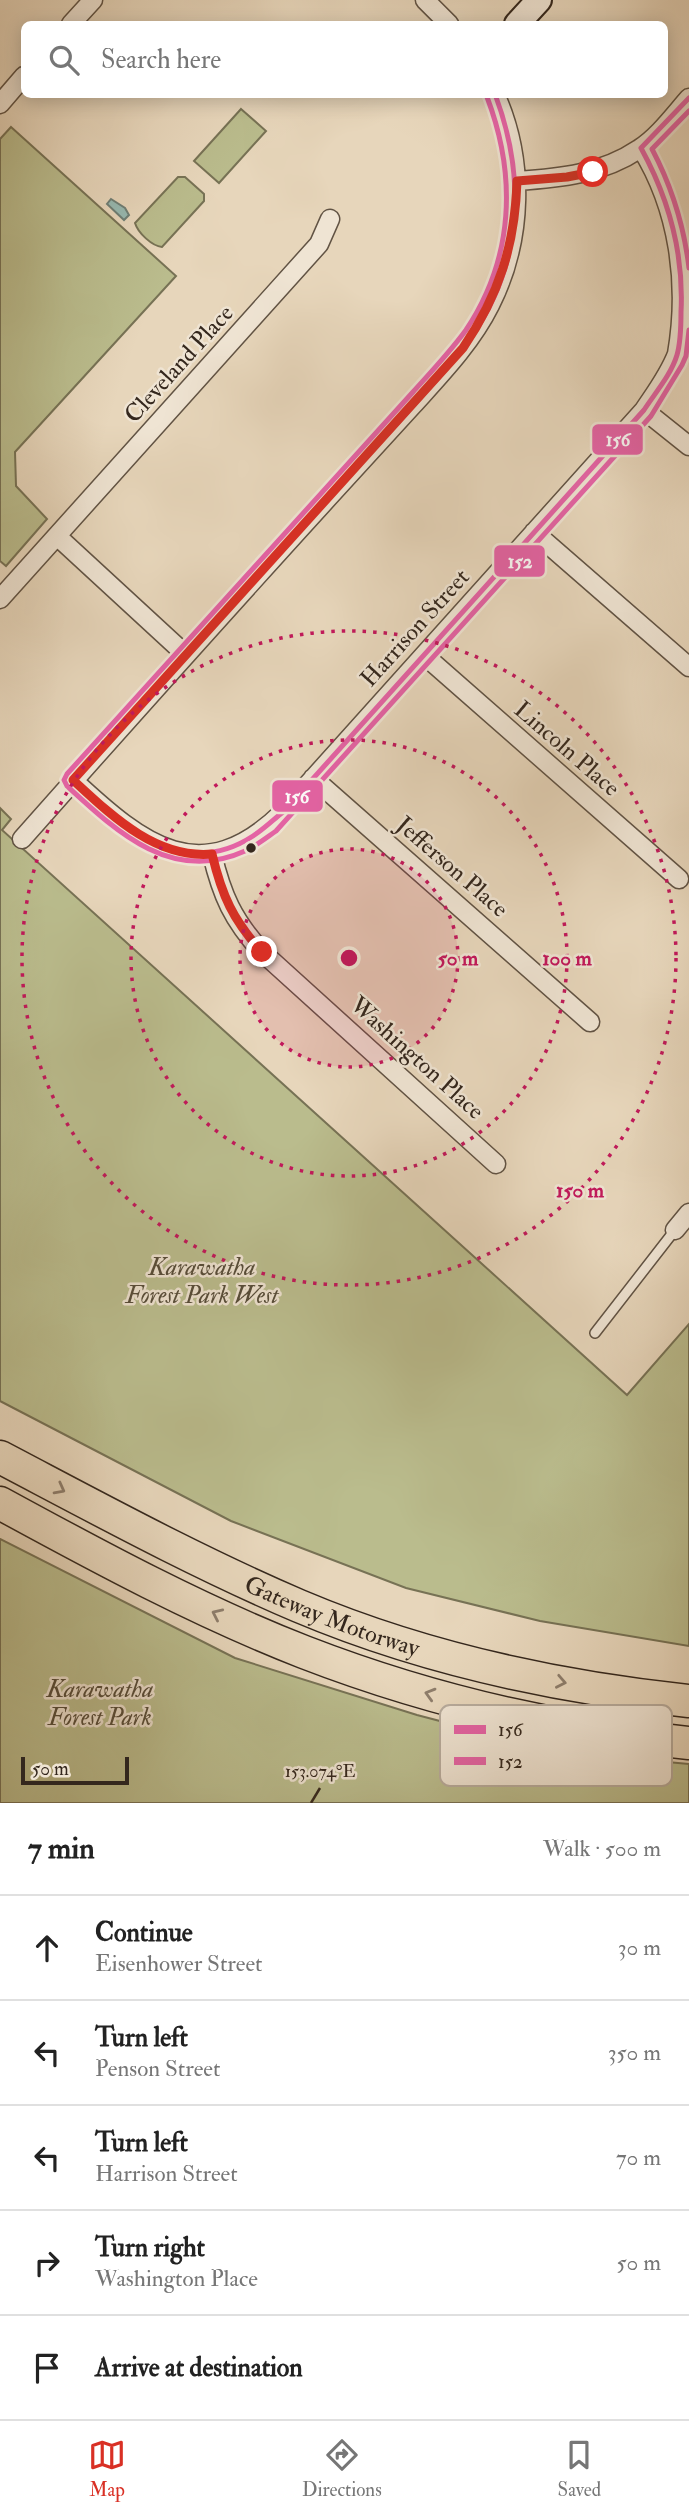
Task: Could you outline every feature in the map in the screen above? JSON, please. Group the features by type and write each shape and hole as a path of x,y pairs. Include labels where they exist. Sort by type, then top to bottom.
{"highway":[{"name":"Gateway Motorway","path":"0,1458 222,1571 301,1607 377,1635 445,1656 525,1675 597,1689 689,1702"},
{"name":"Gateway Motorway","path":"0,1503 171,1593 254,1631 363,1674 470,1705"}],"street":[{"path":"74,21 93,0"},
{"path":"425,0 446,21"},
{"path":"520,21 539,0"},
{"path":"0,104 21,80"},
{"path":"22,839 185,654 463,348 491,303 512,238 517,181 510,138 496,98"},
{"path":"517,181 593,172 641,148 689,98"},
{"name":"Harrison Street","path":"73,780 141,837 164,848 187,854 212,854 238,845 261,832 284,812 644,410 665,379 677,353 686,316 688,273 682,240 670,206 655,170 641,148"},
{"name":"Cleveland Place","path":"0,599 319,244 330,219"},
{"path":"644,410 689,446"},
{"path":"534,532 689,667"},
{"path":"58,537 185,654"},
{"name":"Lincoln Place","path":"424,655 679,879"},
{"name":"Jefferson Place","path":"313,778 590,1022"},
{"name":"Washington Place","path":"212,854 225,900 236,921 262,952 496,1164"},
{"path":"675,1230 689,1213"}],"lane":[{"path":"595,1333 675,1230"}],"green space":[{"path":"241,109 266,131 219,183 194,161"},
{"path":"11,127 176,276 15,452 16,486 47,519 6,566 0,561 0,139"},
{"path":"178,177 185,177 204,194 204,201 162,247 158,246 139,231 135,223"},
{"name":"Karawatha Forest Park West","path":"0,808 11,819 2,830 627,1395 689,1324 689,1646 540,1621 406,1588 231,1521 0,1401"},
{"name":"Karawatha Forest Park","path":"0,1539 235,1658 440,1721 440,1786 672,1786 672,1762 689,1764 689,1803 0,1803"}],"water":[{"path":"111,199 125,208 129,215 124,220 107,204"}],"transit line":[{"name":"152","path":"487,98 503,157 506,216 494,274 482,303 466,330 67,774 64,780 67,786 126,835 147,848 170,857 193,861 218,860 245,851 261,842 276,831 651,416 686,356 689,330"},
{"name":"156","path":"73,780 434,383 472,336 489,308 501,279 510,249 514,218 512,156 496,98"},
{"name":"156","path":"641,148 689,98"},
{"name":"152","path":"689,111 652,149 676,207 689,268"},
{"name":"156","path":"73,780 134,830 179,851 203,853 227,849 253,836 283,812 644,410 671,370 680,339 680,269 667,207 641,148"}],"route":[{"path":"262,952 236,921 225,900 212,854 187,854 164,848 141,837 73,780 463,348 491,303 499,284 512,238 517,181 593,172"}]}
